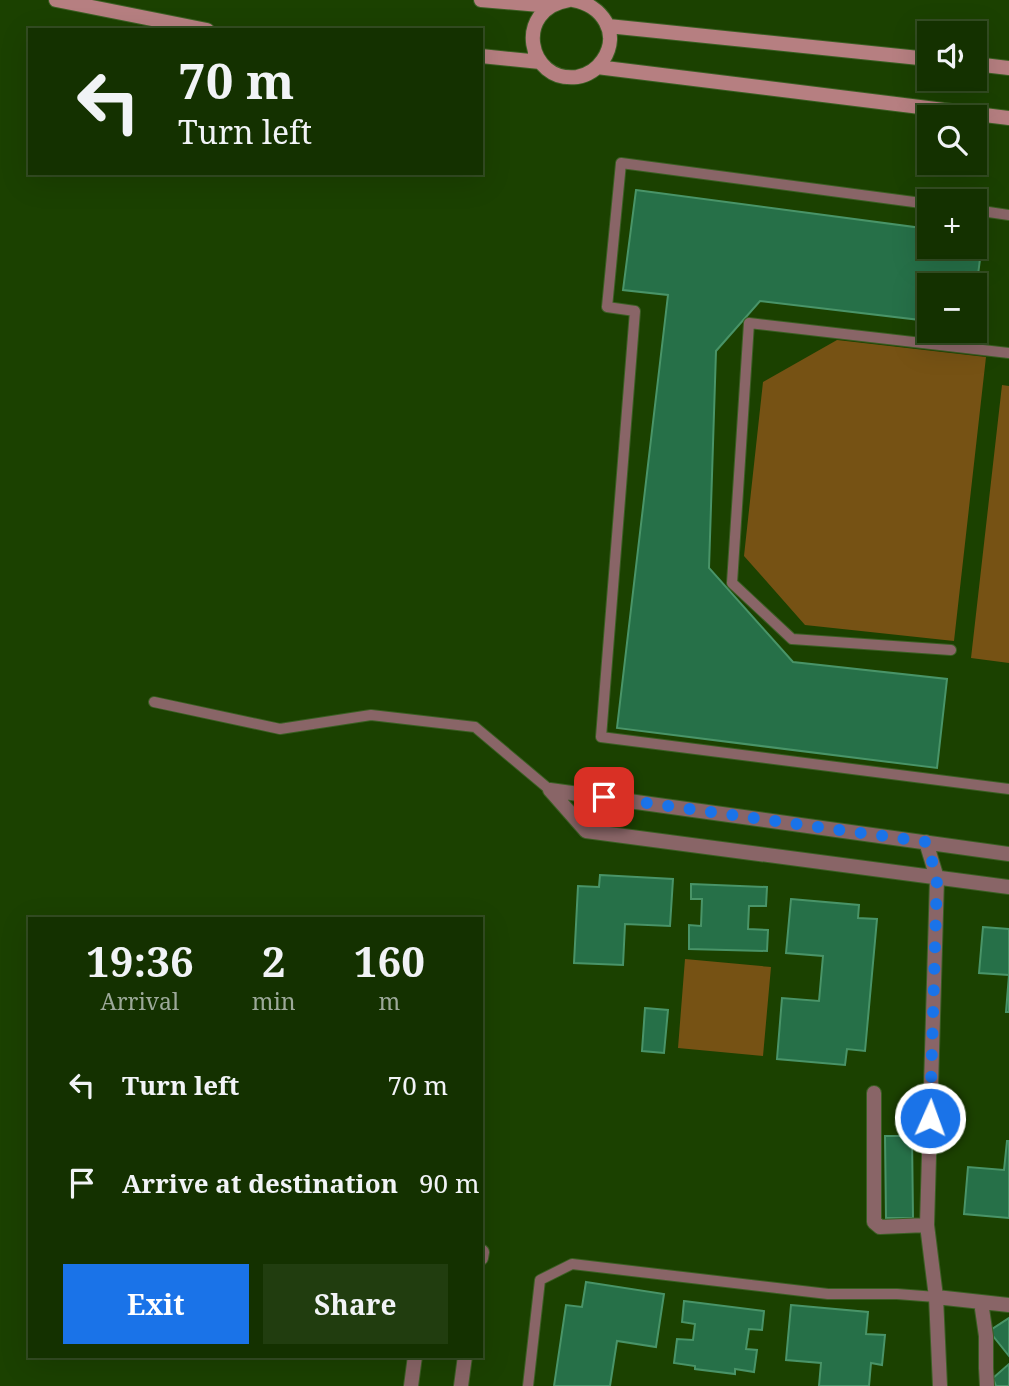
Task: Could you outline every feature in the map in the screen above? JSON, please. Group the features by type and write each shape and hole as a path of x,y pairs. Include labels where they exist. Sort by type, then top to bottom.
{"main road":[{"path":"56,0 197,28"},
{"path":"481,0 563,1 593,3 608,26 609,48 597,68 580,76 561,76 552,72 540,62 534,51 534,26 541,14 563,1"},
{"path":"608,26 917,58"},
{"path":"483,56 540,62"},
{"path":"987,65 1009,68"},
{"path":"597,68 1009,118"}],"street":[{"path":"550,790 586,831 1009,887"},
{"path":"550,790 1009,854"},
{"path":"926,842 937,877 927,1225 936,1297 940,1386"},
{"path":"874,1093 874,1222 880,1227 927,1225"},
{"path":"936,1297 1009,1305"},
{"path":"981,1302 986,1336 987,1386"},
{"path":"411,1386 415,1358"},
{"path":"461,1386 465,1358"}],"lane":[{"path":"917,202 621,163 607,307 635,311 601,737 1009,789"},
{"path":"987,212 1009,215"},
{"path":"951,650 792,639 732,583 749,323 1009,353"},
{"path":"154,702 280,729 371,715 475,727 550,790"},
{"path":"528,1386 540,1280 572,1264 828,1294 936,1297"}],"shaded area":[{"path":"837,340 986,357 954,641 805,625 744,556 763,382"},
{"path":"1002,385 1009,386 1009,663 971,658"},
{"path":"685,959 771,967 763,1056 678,1048"}],"building":[{"path":"636,190 917,227 917,259 980,259 978,273 917,273 917,320 760,301 716,351 709,568 793,662 947,679 937,768 617,728 668,295 623,290"},
{"path":"600,875 673,879 670,926 625,924 623,965 574,963 578,886 599,887"},
{"path":"691,884 767,887 766,906 749,906 748,929 768,930 767,951 689,949 689,925 701,926 702,899 691,899"},
{"path":"791,899 859,905 858,918 877,919 865,1051 847,1049 845,1065 777,1059 782,998 819,1001 823,956 786,953"},
{"path":"983,927 1009,929 1009,975 979,973"},
{"path":"1009,975 1009,1012 1006,1012"},
{"path":"645,1008 668,1010 664,1053 642,1051"},
{"path":"885,1136 912,1136 913,1218 886,1218"},
{"path":"1007,1141 1009,1218 964,1214 968,1167 1004,1170"},
{"path":"586,1282 664,1294 656,1347 617,1341 610,1386 554,1386 566,1305 582,1307"},
{"path":"684,1301 764,1311 762,1330 749,1329 746,1349 757,1350 754,1372 735,1369 735,1374 695,1369 695,1366 674,1363 677,1339 693,1340 695,1324 682,1322"},
{"path":"791,1305 868,1312 866,1334 885,1335 882,1365 871,1363 869,1386 819,1386 821,1363 786,1360"},
{"path":"1009,1318 1009,1356 989,1331"},
{"path":"1009,1364 1009,1386 996,1386 993,1378"}],"route":[{"path":"604,797 926,842 937,877 930,1118"}]}
